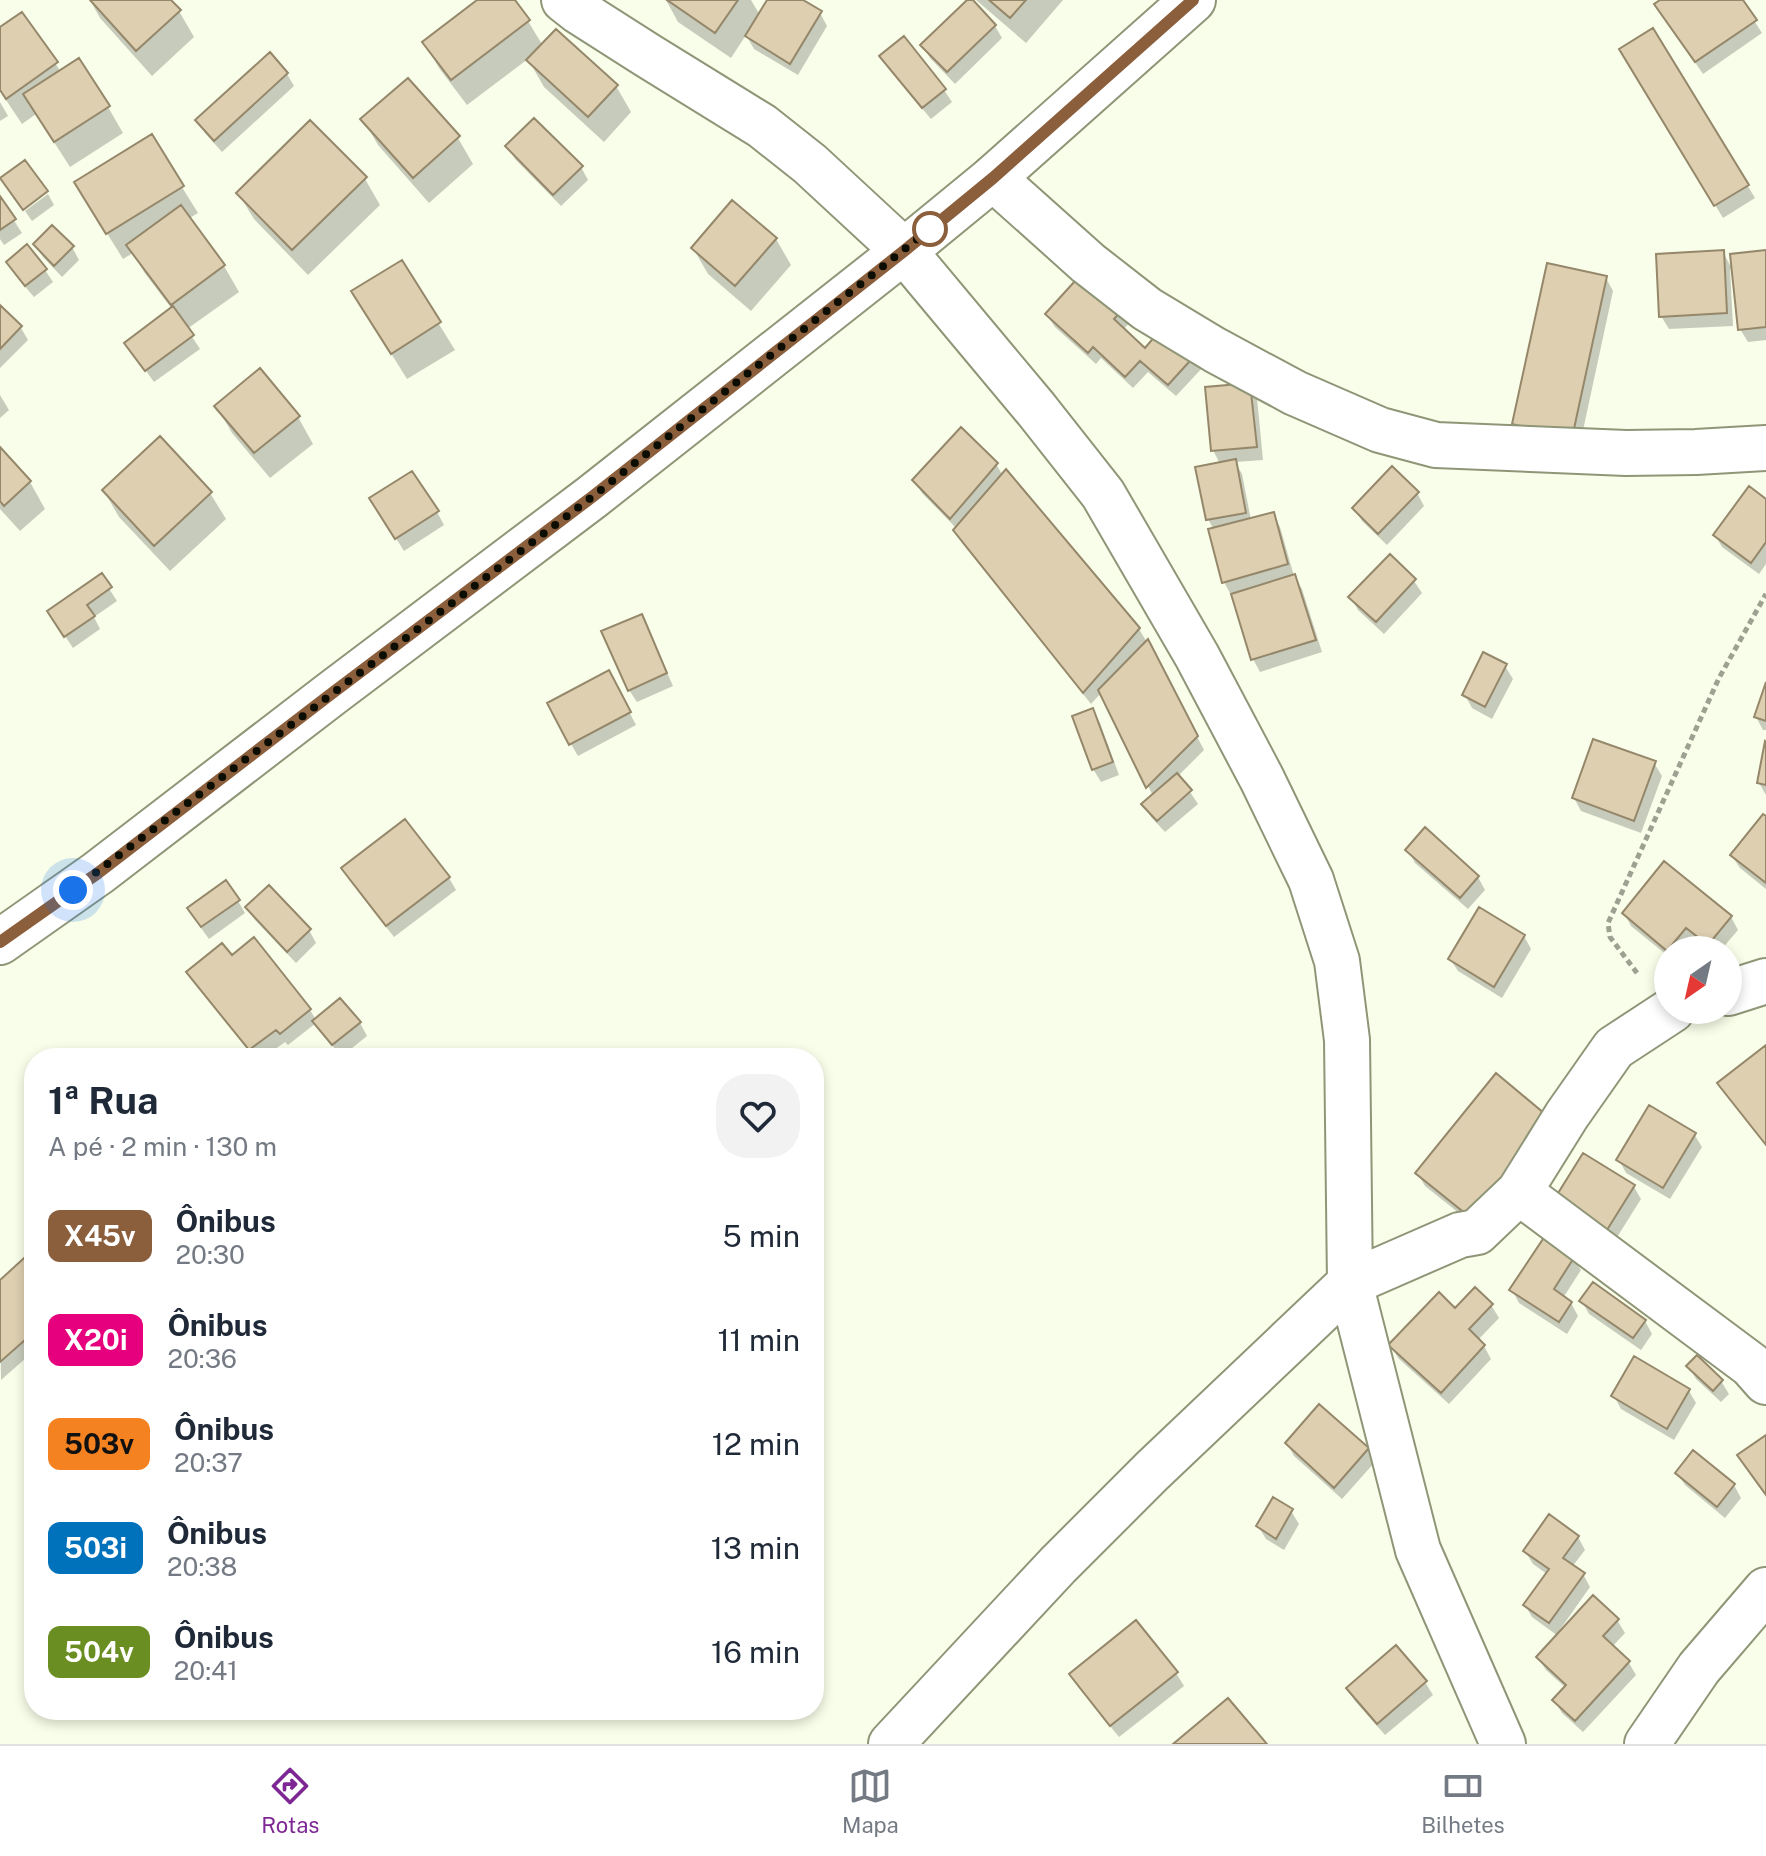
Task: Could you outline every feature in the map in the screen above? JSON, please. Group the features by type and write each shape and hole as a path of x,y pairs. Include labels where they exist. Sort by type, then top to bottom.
{"street":[{"path":"564,0 762,126 810,164 904,251 1103,494 1197,656 1311,880 1337,961 1347,1040 1350,1283 1418,1550 1503,1744"},
{"path":"0,942 98,873 592,497 904,251 993,178 1193,0"},
{"path":"993,178 1088,263 1147,309 1295,393 1380,430 1436,445 1626,453 1766,448"},
{"path":"1742,989 1766,981"},
{"path":"891,1744 1058,1565 1350,1283 1460,1235 1477,1232 1519,1192 1614,1048 1654,1002"},
{"path":"1519,1192 1751,1365 1766,1382"},
{"path":"1647,1744 1699,1668 1766,1590"}],"path":[{"path":"1654,992 1610,937 1608,923 1719,678 1766,594"}],"building":[{"path":"90,0 171,0 181,10 136,51"},
{"path":"477,0 515,0 530,20 451,80 422,42"},
{"path":"667,0 738,0 715,33"},
{"path":"767,0 803,0 822,11 790,64 745,36"},
{"path":"967,0 973,0 996,25 947,72 920,45"},
{"path":"989,0 1026,0 1010,18"},
{"path":"1660,0 1743,0 1757,20 1695,62 1654,4"},
{"path":"22,12 58,62 6,99 0,90 0,27"},
{"path":"1653,28 1749,185 1714,206 1619,49"},
{"path":"556,29 618,85 588,117 526,60"},
{"path":"904,36 946,89 922,108 879,56"},
{"path":"270,52 288,73 214,141 195,120"},
{"path":"79,58 110,106 54,142 23,94"},
{"path":"408,78 460,136 413,178 360,119"},
{"path":"534,118 583,166 553,195 505,146"},
{"path":"310,120 367,177 292,250 236,193"},
{"path":"152,134 184,186 106,234 74,182"},
{"path":"25,160 48,191 23,210 0,178"},
{"path":"0,196 16,219 0,230"},
{"path":"732,200 777,238 735,286 691,248"},
{"path":"181,205 225,265 171,305 126,245"},
{"path":"52,225 74,246 54,266 33,244"},
{"path":"27,244 47,269 25,286 6,262"},
{"path":"1724,250 1727,313 1659,317 1656,254"},
{"path":"1766,250 1766,327 1738,330 1730,254"},
{"path":"402,260 441,322 391,354 351,291"},
{"path":"1547,263 1607,276 1572,438 1512,424"},
{"path":"1085,270 1125,307 1114,319 1145,348 1167,322 1199,351 1168,385 1140,361 1125,377 1093,347 1088,353 1045,314"},
{"path":"0,305 22,326 0,349"},
{"path":"173,306 194,335 145,371 124,343"},
{"path":"260,368 300,416 254,453 214,406"},
{"path":"1250,383 1257,447 1211,451 1205,387"},
{"path":"961,427 998,463 950,519 912,480"},
{"path":"160,436 212,492 154,546 102,490"},
{"path":"0,447 31,481 4,506 0,501"},
{"path":"1236,459 1246,513 1206,520 1195,467"},
{"path":"1392,466 1419,492 1378,534 1352,508"},
{"path":"1006,469 1140,628 1083,693 953,530"},
{"path":"412,471 439,511 395,539 369,498"},
{"path":"1749,486 1766,499 1766,542 1751,563 1713,535"},
{"path":"1274,512 1288,564 1222,583 1208,529"},
{"path":"1390,554 1416,579 1376,622 1348,597"},
{"path":"102,573 112,587 87,605 95,616 64,637 47,611"},
{"path":"1295,574 1316,640 1251,660 1231,594"},
{"path":"642,614 667,673 628,691 601,631"},
{"path":"1148,639 1198,736 1146,788 1098,690"},
{"path":"1483,652 1507,664 1485,707 1462,695"},
{"path":"609,670 631,712 569,745 547,703"},
{"path":"1766,682 1766,721 1754,717"},
{"path":"1093,708 1113,762 1092,770 1072,716"},
{"path":"1593,739 1656,761 1634,821 1572,798"},
{"path":"1766,742 1766,785 1757,783"},
{"path":"1177,773 1192,790 1157,821 1141,804"},
{"path":"1763,814 1766,816 1766,883 1730,855"},
{"path":"405,819 450,877 386,926 341,868"},
{"path":"1425,827 1479,876 1460,898 1405,850"},
{"path":"1664,861 1732,916 1715,936 1696,936 1686,928 1679,936 1654,936 1654,940 1622,913"},
{"path":"226,880 240,900 201,927 187,908"},
{"path":"269,885 311,929 287,952 245,907"},
{"path":"1479,907 1525,935 1494,987 1448,959"},
{"path":"254,937 311,1009 280,1034 276,1030 247,1048 186,972 222,943 232,955"},
{"path":"340,998 361,1022 332,1045 312,1021"},
{"path":"1766,1045 1766,1145 1717,1083"},
{"path":"1496,1073 1551,1119 1471,1218 1415,1173"},
{"path":"1649,1105 1696,1133 1663,1188 1616,1160"},
{"path":"1583,1153 1635,1185 1607,1230 1555,1198"},
{"path":"1545,1236 1575,1256 1554,1289 1572,1302 1559,1322 1509,1290"},
{"path":"24,1258 24,1341 0,1362 0,1280"},
{"path":"1593,1282 1646,1320 1633,1338 1579,1301"},
{"path":"1475,1287 1493,1304 1469,1329 1485,1345 1441,1393 1388,1345 1439,1292 1455,1308"},
{"path":"1697,1355 1723,1380 1713,1391 1686,1366"},
{"path":"1634,1356 1690,1389 1667,1429 1611,1396"},
{"path":"1319,1404 1369,1448 1334,1488 1285,1443"},
{"path":"1766,1435 1766,1495 1737,1455"},
{"path":"1693,1450 1735,1484 1717,1507 1675,1473"},
{"path":"1273,1497 1293,1509 1276,1539 1256,1526"},
{"path":"1549,1514 1579,1536 1563,1558 1585,1573 1549,1623 1523,1605 1549,1569 1523,1551"},
{"path":"1593,1595 1619,1619 1603,1636 1630,1661 1575,1721 1552,1700 1566,1685 1536,1657"},
{"path":"1136,1620 1178,1672 1110,1726 1069,1674"},
{"path":"1396,1645 1427,1681 1377,1724 1346,1688"},
{"path":"1228,1698 1267,1744 1173,1744"}],"bus line":[{"name":"X45v","path":"0,942 98,873 592,497 904,251 993,178 1193,0"}],"route":[{"path":"73,890 592,497 930,229"}]}
